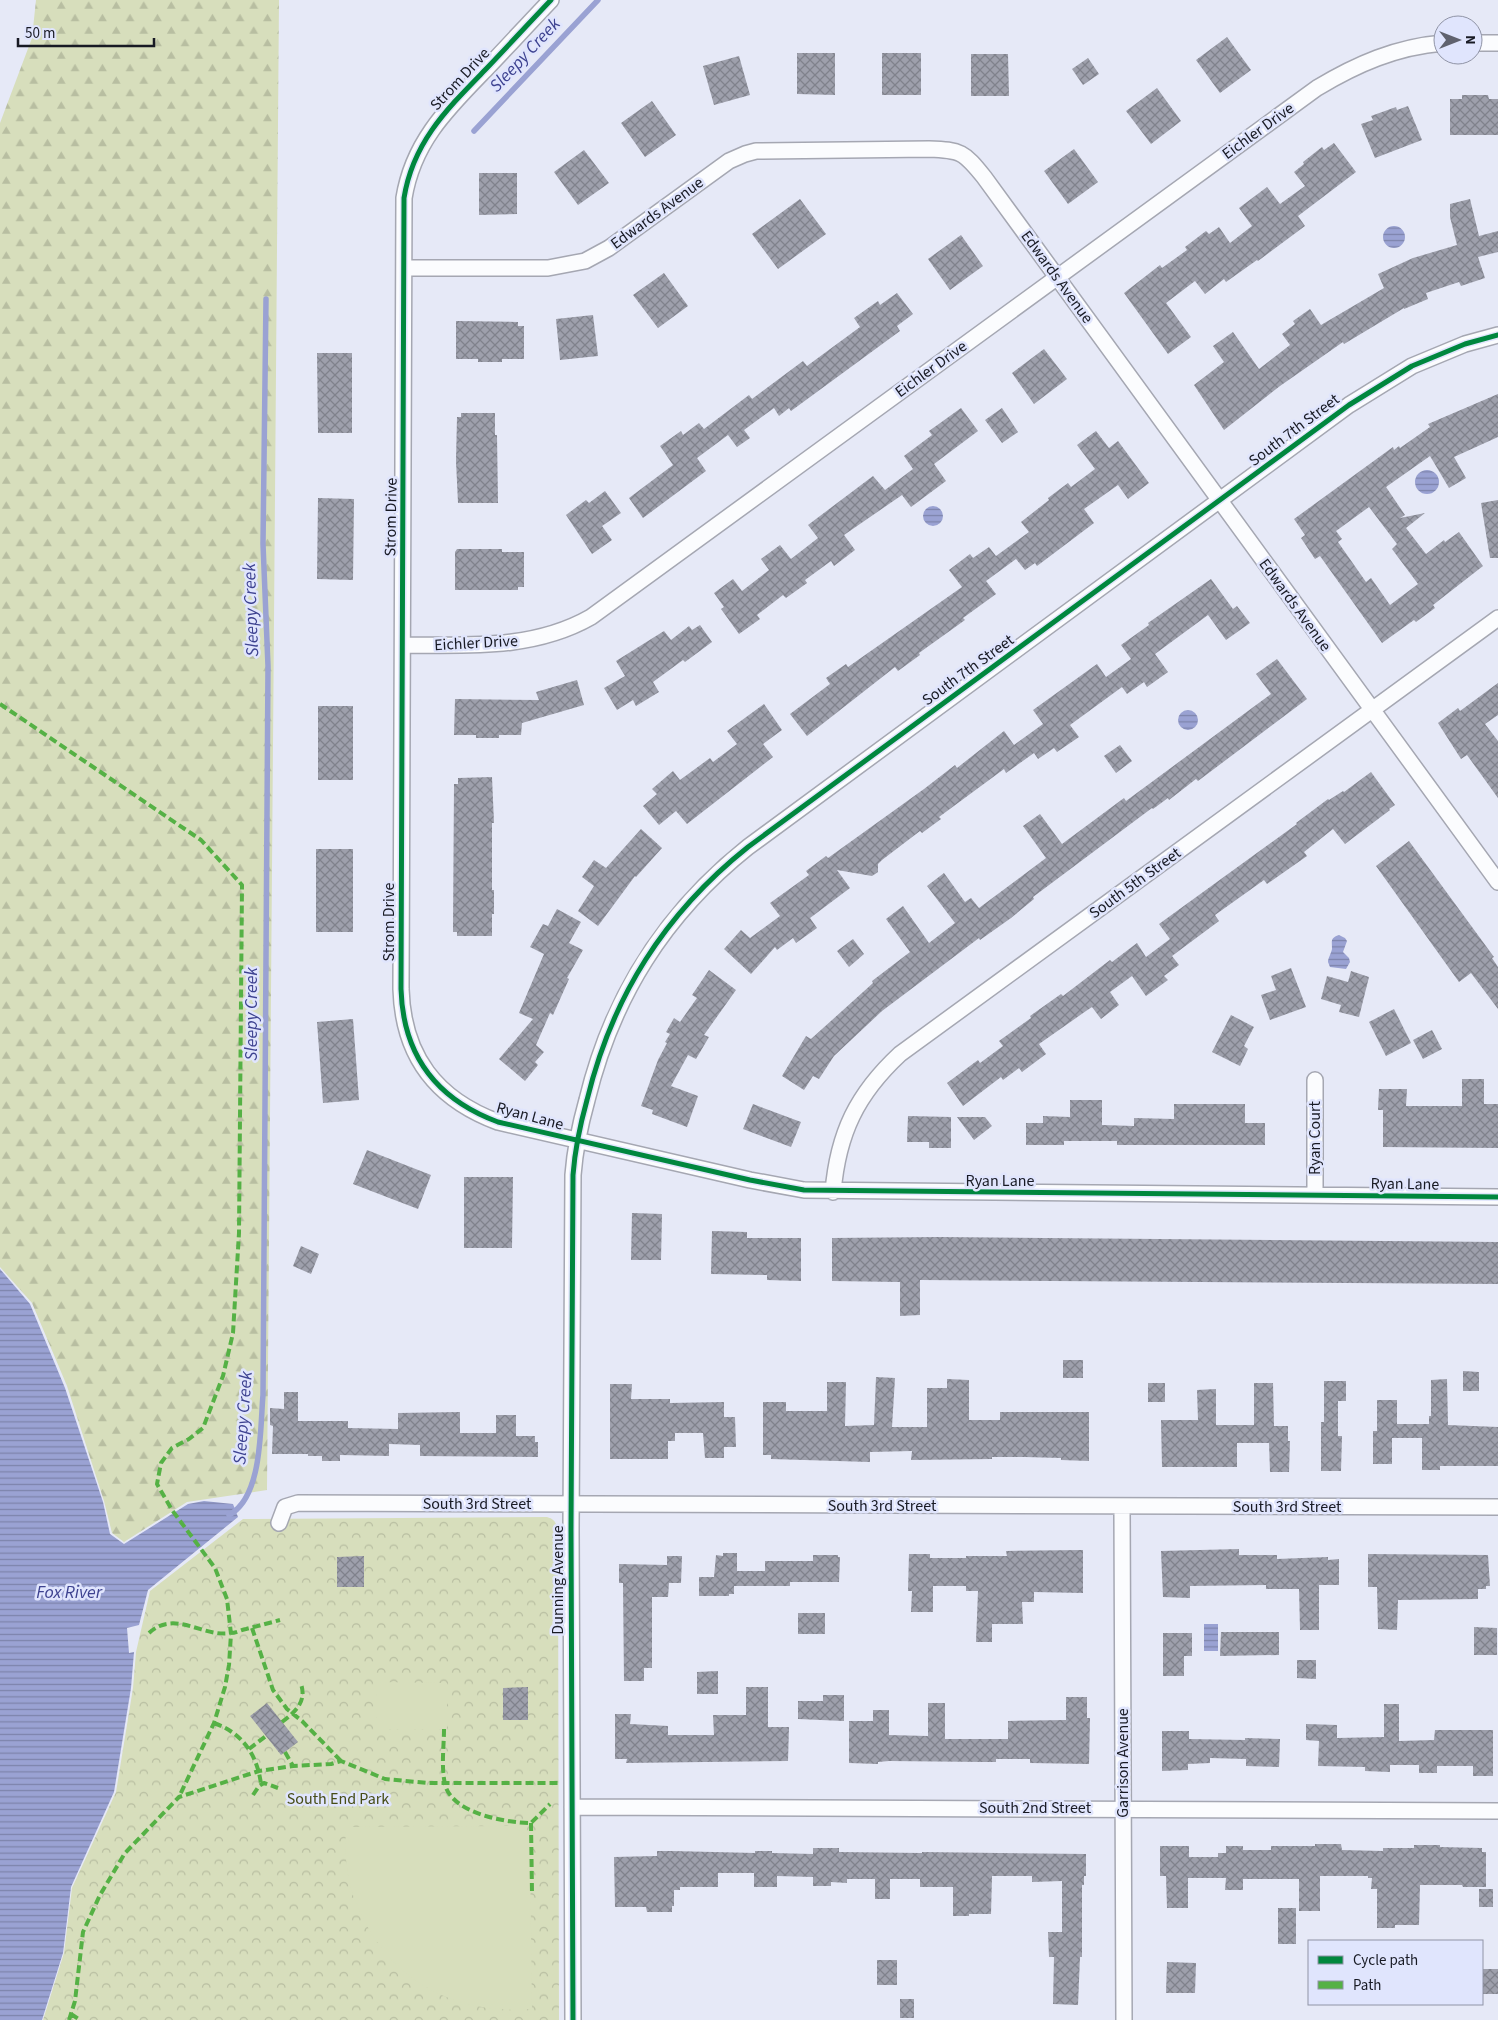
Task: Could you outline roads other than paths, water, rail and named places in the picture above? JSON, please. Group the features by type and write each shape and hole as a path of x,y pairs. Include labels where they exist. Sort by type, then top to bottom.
{"street":[{"name":"Strom Drive","path":"432,1080 418,1060 409,1040 401,998 404,198 410,173 430,131 452,104 551,0"},
{"path":"1483,43 1498,43"},
{"name":"Eichler Drive","path":"403,645 505,644 547,636 582,622 610,604 1317,88 1342,73 1378,56 1433,45"},
{"name":"Edwards Avenue","path":"404,268 548,268 585,261 609,248 730,161 756,151 929,149 956,151 966,157 984,177 1498,882"},
{"name":"South 7th Street","path":"576,1140 595,1068 619,1006 640,968 660,936 703,887 752,844 1220,502 1349,405 1412,366 1465,344 1498,335"},
{"name":"South 5th Street","path":"833,1192 836,1161 847,1125 866,1091 886,1067 909,1047 1498,618"},
{"name":"Ryan Lane","path":"432,1080 453,1099 488,1118 772,1185 804,1190 833,1192 1498,1197"},
{"name":"Ryan Court","path":"1314,1080 1314,1195"},
{"name":"Dunning Avenue","path":"573,2020 571,1504 572,1213 576,1140"},
{"name":"South 3rd Street","path":"279,1523 285,1507 294,1503 1498,1507"},
{"name":"Garrison Avenue","path":"1122,1506 1124,2020"},
{"name":"South 2nd Street","path":"572,1807 1498,1811"}],"water":[{"path":"1394,226 1402,229 1405,237 1402,245 1394,248 1386,245 1383,237 1386,229"},
{"path":"1427,470 1435,474 1439,482 1435,490 1427,494 1419,490 1415,482 1419,474"},
{"path":"933,506 940,509 943,516 940,523 933,526 926,523 923,516 926,509"},
{"path":"1184,710 1192,710 1198,716 1198,724 1192,730 1184,730 1178,724 1178,716"},
{"path":"1339,935 1347,941 1343,952 1350,962 1346,969 1330,967 1328,962 1332,949 1332,940"},
{"name":"Fox River","path":"0,1269 30,1304 65,1388 103,1502 110,1534 124,1544 188,1504 204,1501 233,1504 238,1517 148,1590 139,1625 127,1628 129,1653 134,1652 131,1688 114,1792 71,1887 63,1953 42,2020 0,2020"},
{"path":"1204,1624 1218,1624 1218,1651 1204,1651"}],"waterway":[{"name":"Sleepy Creek","path":"474,131 598,0"},
{"name":"Sleepy Creek","path":"229,1515 240,1506 254,1478 260,1442 263,1395 268,666 263,544 266,299"}],"park label":[{"name":"South End Park","path":"338,1799"}]}
